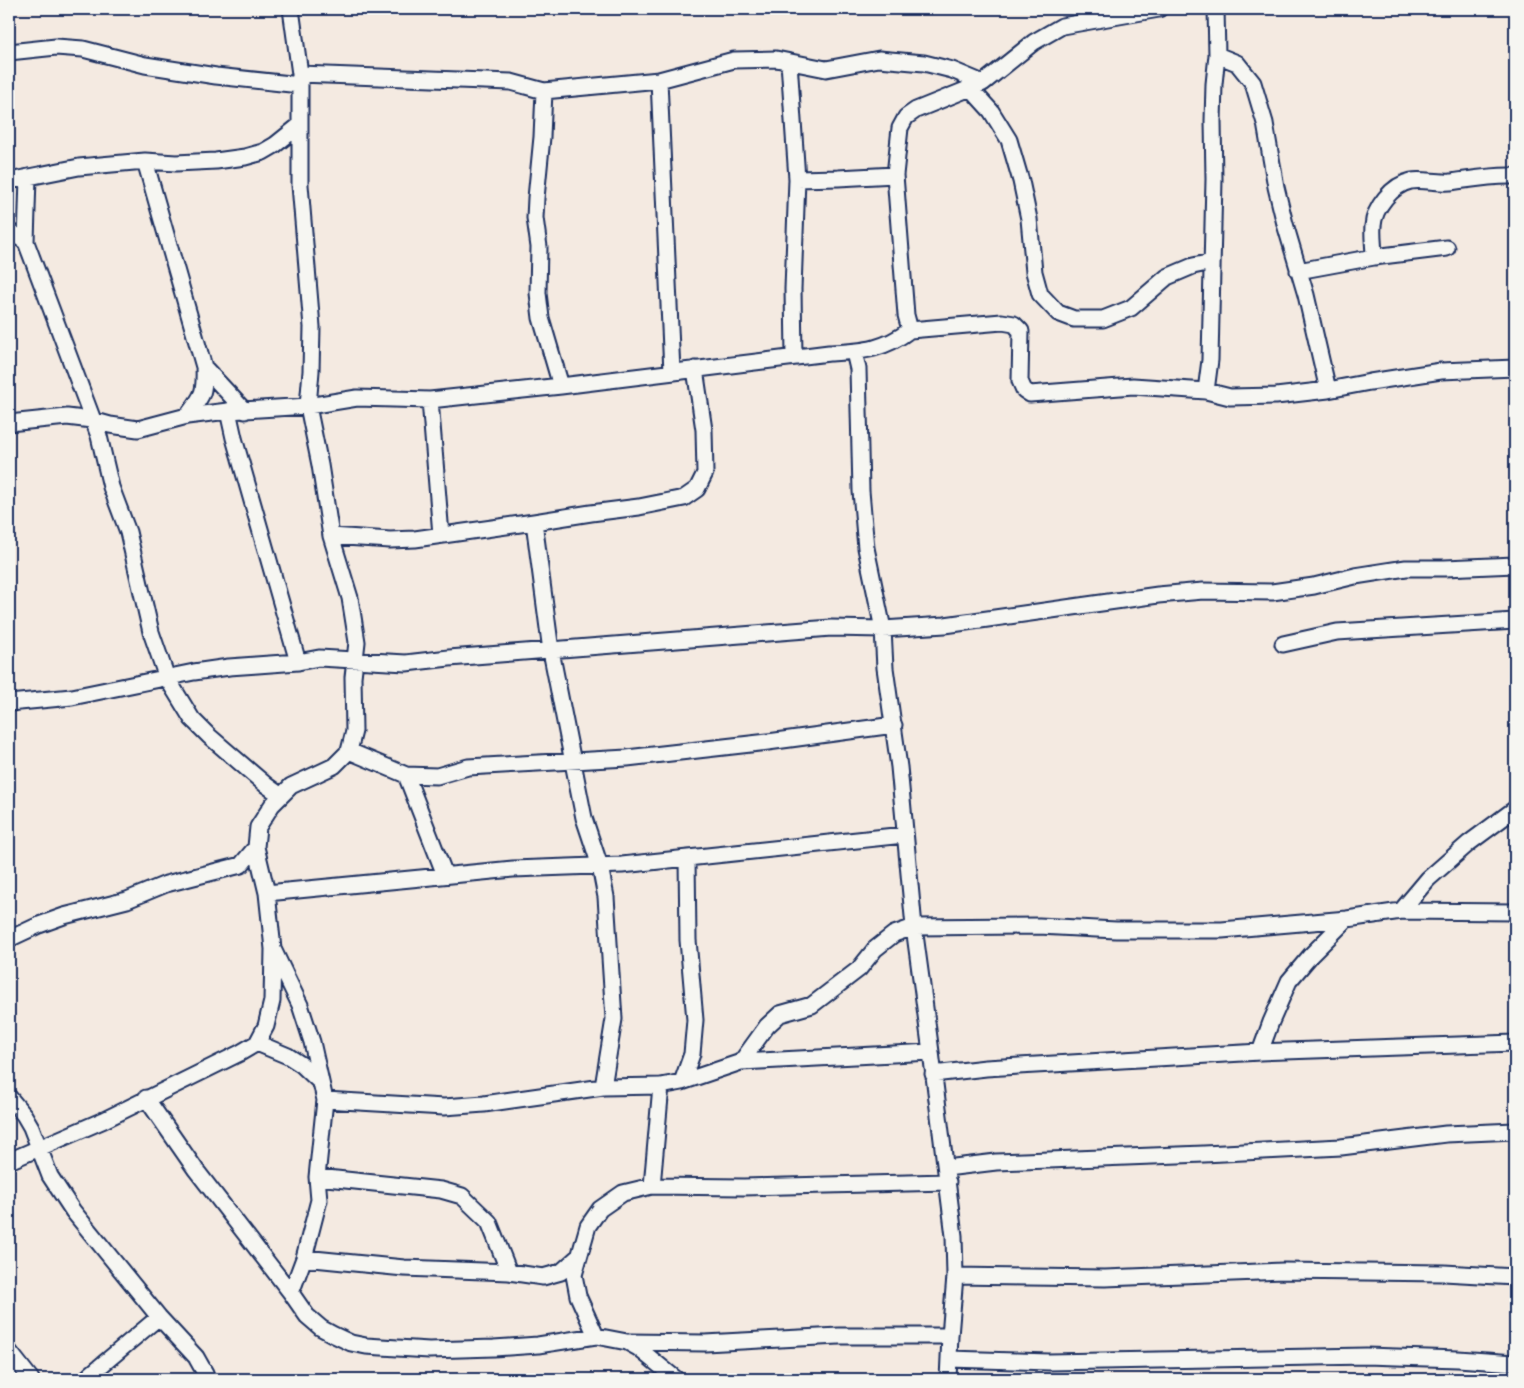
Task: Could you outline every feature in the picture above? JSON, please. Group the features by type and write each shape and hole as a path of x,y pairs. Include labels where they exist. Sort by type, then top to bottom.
{"street":[{"path":"9,1161 104,1120 257,1043 266,1026 272,1000 273,949 267,893 256,848 258,827 264,815 280,796 292,786 334,766 349,751 354,732 354,677 357,642 350,598 331,536 320,465 308,406 312,327 300,185 300,80 292,9"},
{"path":"910,330 906,315 895,174 900,128 906,117 916,110 977,86 1034,42 1062,26 1159,9"},
{"path":"1206,391 1210,360 1214,179 1213,121 1217,55 1216,9"},
{"path":"9,52 56,46 83,49 154,66 216,76 300,80 511,82 544,90 659,80 734,60 776,59 826,69 879,59 924,62 952,70 977,86 1009,140 1022,181 1034,272 1040,294 1058,313 1074,319 1103,319 1131,308 1167,277 1193,266 1212,262"},
{"path":"1217,55 1237,63 1253,83 1265,123 1276,187 1306,294 1328,390"},
{"path":"789,62 797,179 794,357"},
{"path":"659,80 672,372"},
{"path":"544,90 535,218 539,247 538,292 541,318 561,386"},
{"path":"9,181 79,167 145,162 216,161 245,157 263,152 275,146 300,125"},
{"path":"145,162 204,367 205,387 202,395 187,416"},
{"path":"797,179 895,174"},
{"path":"1374,257 1373,225 1377,210 1396,188 1410,182 1447,182 1501,175 1515,176"},
{"path":"28,177 26,242 99,436 111,487 128,532 151,632 167,678 192,719 209,736 280,796"},
{"path":"9,231 26,242"},
{"path":"1298,271 1374,257 1447,248"},
{"path":"9,423 67,417 92,420 138,430 187,416 228,411 308,406 357,398 430,400 561,386 829,352 854,352 884,346 910,330 1002,322 1014,324 1021,331 1020,381 1024,390 1030,394 1133,386 1206,391 1230,397 1276,396 1328,390 1441,372 1515,368"},
{"path":"854,352 858,368 861,491 866,548 882,629 885,668 894,725 914,927 954,1236 955,1276 946,1372 1049,1362 1366,1356 1515,1363"},
{"path":"204,367 245,411"},
{"path":"331,536 390,540 415,539 591,512 639,507 684,498 697,489 706,473 704,430 695,369"},
{"path":"430,400 440,535"},
{"path":"228,411 298,662"},
{"path":"534,522 551,651 584,818 600,866 606,896 614,1019 603,1087"},
{"path":"9,703 72,697 194,672 229,667 298,662 319,658 406,663 831,628 882,629 945,625 1167,594 1203,591 1272,592 1406,568 1515,565"},
{"path":"1283,644 1338,632 1515,621"},
{"path":"349,751 406,775 437,776 468,768 637,757 894,725"},
{"path":"406,775 445,875"},
{"path":"1401,911 1428,879 1469,843 1515,810"},
{"path":"267,893 513,869 600,866 904,835"},
{"path":"9,939 64,916 127,900 166,884 241,865 256,848"},
{"path":"682,1082 692,1054 695,1020 688,940 686,858"},
{"path":"241,865 262,873"},
{"path":"741,1062 767,1026 780,1014 812,1005 859,968 875,949 894,934 914,927 1039,926 1116,930 1222,930 1347,919 1401,911 1515,912"},
{"path":"1260,1052 1289,980 1347,919"},
{"path":"273,949 300,1005 312,1042 325,1100 317,1177 319,1200 304,1258 291,1293"},
{"path":"257,1043 288,1056 302,1065 320,1082"},
{"path":"933,1074 986,1068 1260,1052 1515,1043"},
{"path":"325,1100 444,1107 484,1104 603,1087 661,1086 682,1082 741,1062 931,1052"},
{"path":"652,1186 661,1086"},
{"path":"9,1097 31,1127 50,1176 73,1211 159,1317 196,1357 207,1379"},
{"path":"146,1098 196,1170 307,1316 321,1328 351,1343 366,1346 429,1350 494,1348 567,1341 596,1336 627,1342 705,1343 839,1336 950,1336"},
{"path":"596,1336 578,1296 574,1275 588,1226 600,1209 623,1193 652,1186 744,1187 947,1175 996,1162 1332,1147 1446,1134 1515,1132"},
{"path":"317,1177 441,1190 462,1196 489,1222 509,1272"},
{"path":"304,1258 404,1268 509,1272 543,1277 561,1272 578,1256"},
{"path":"955,1276 1105,1278 1283,1271 1515,1276"},
{"path":"86,1379 159,1317"},
{"path":"627,1342 638,1348 676,1379"},
{"path":"9,1351 30,1379"}]}
